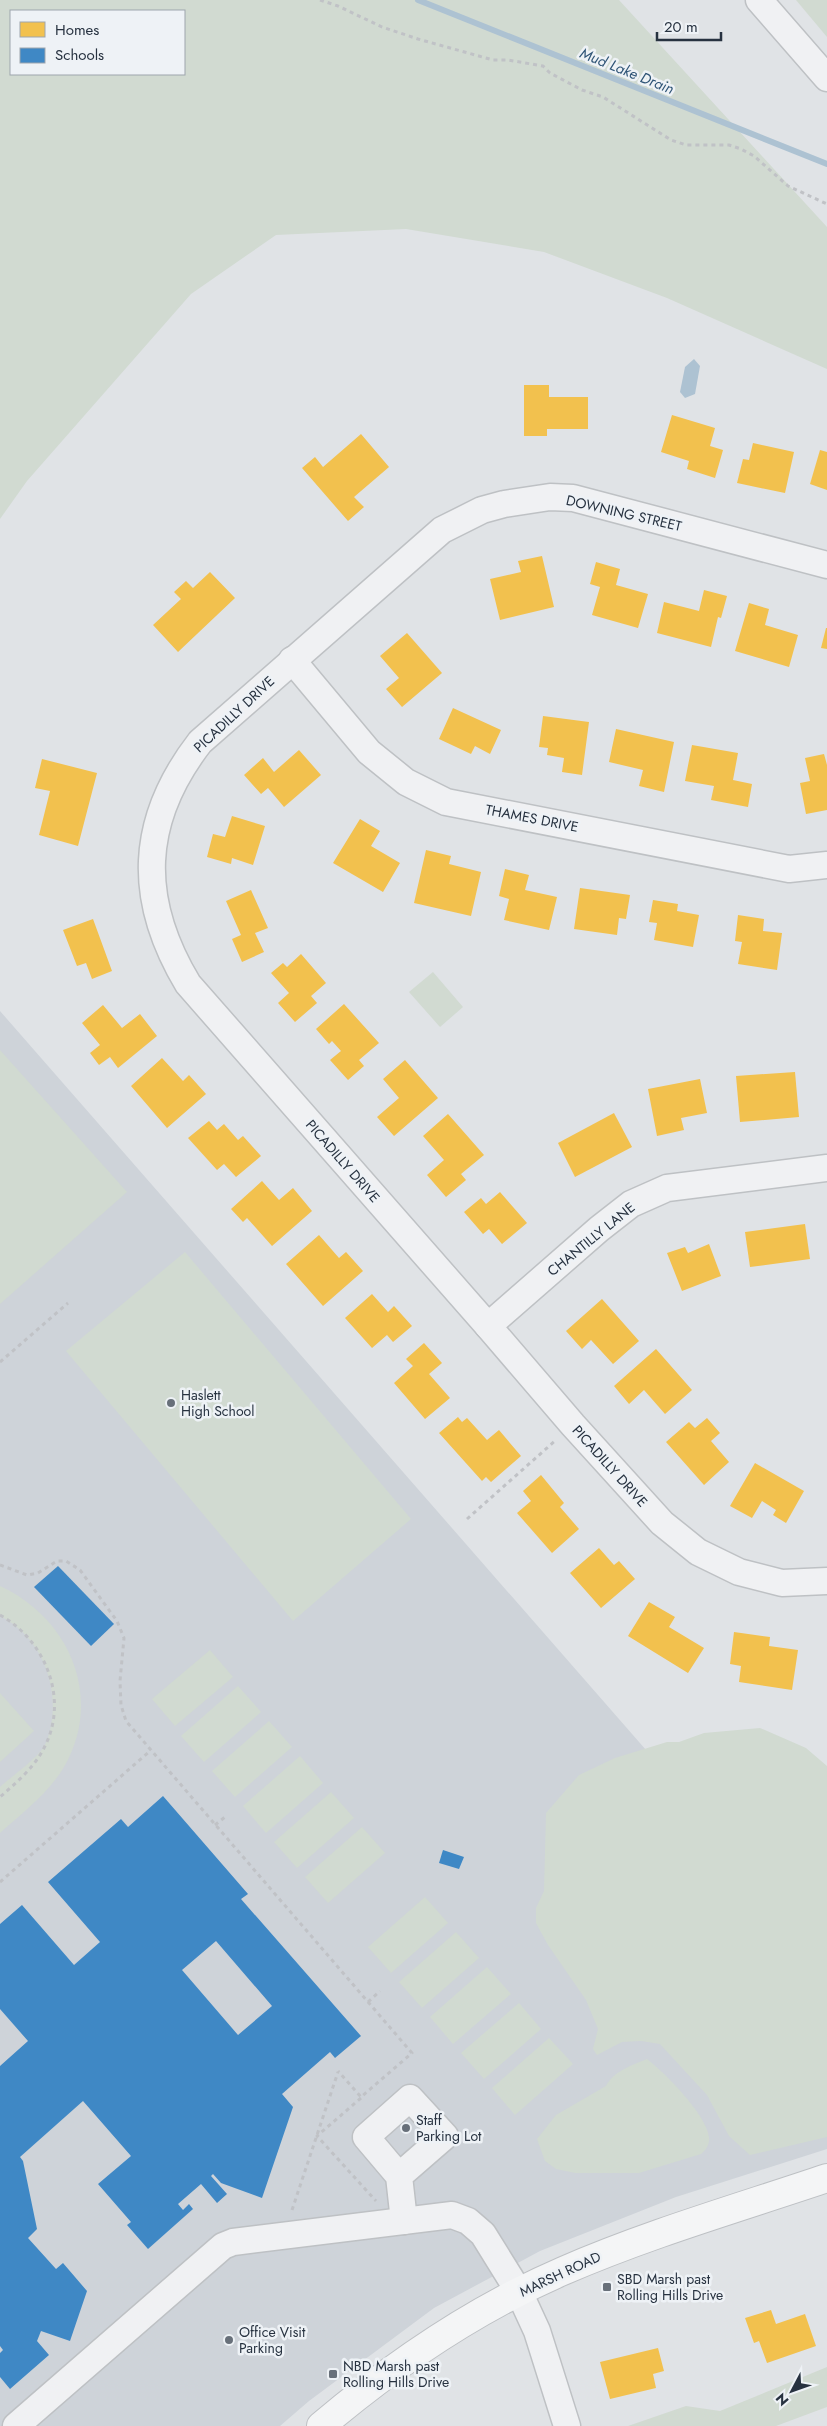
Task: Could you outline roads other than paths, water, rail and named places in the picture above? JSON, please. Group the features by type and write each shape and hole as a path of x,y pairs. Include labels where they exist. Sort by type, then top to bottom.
{"main road":[{"name":"MARSH ROAD","path":"321,2426 413,2356 520,2292 606,2253 827,2178"}],"street":[{"path":"759,0 827,78"},
{"name":"DOWNING STREET","path":"292,660 442,530 482,510 526,500 573,498 827,564"},
{"name":"THAMES DRIVE","path":"292,660 369,752 406,782 446,802 789,869 827,865"},
{"name":"PICADILLY DRIVE","path":"292,660 200,742 172,783 162,806 152,854 154,900 158,922 166,944 188,984 573,1425 662,1523 679,1538 725,1566 760,1579 782,1583 827,1581"},
{"name":"CHANTILLY LANE","path":"488,1326 599,1229 631,1204 668,1188 827,1168"},
{"path":"399,2176 404,2221"},
{"path":"16,2426 223,2246 233,2242 452,2215 468,2221 483,2234 520,2292 538,2331 567,2426"}],"water":[{"path":"694,359 700,366 695,394 685,398 680,392 685,367"}],"waterway":[{"name":"Mud Lake Drain","path":"418,0 827,164"}],"place":[{"name":"Haslett High School","path":"171,1403"},
{"name":"Staff Parking Lot","path":"406,2128"},
{"name":"SBD Marsh past Rolling Hills Drive","path":"607,2287"},
{"name":"Office Visit Parking","path":"229,2340"},
{"name":"NBD Marsh past Rolling Hills Drive","path":"333,2374"}]}
